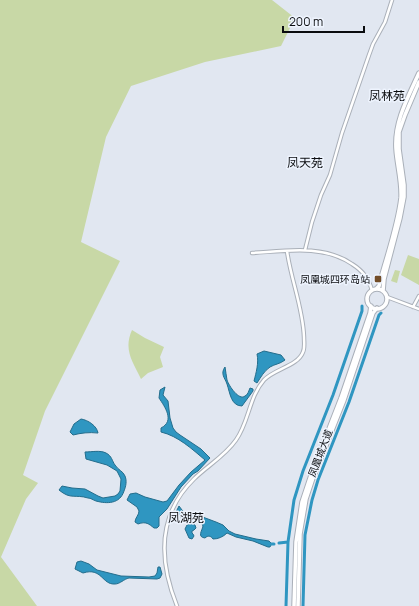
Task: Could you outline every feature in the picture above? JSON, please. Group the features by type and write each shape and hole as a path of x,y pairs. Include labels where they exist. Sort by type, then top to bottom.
{"main road":[{"path":"374,289 380,289 387,297 385,304 380,308 368,304 367,298 368,294 374,289 379,286 396,224 401,198 401,182 396,148 397,128 402,112 419,74"},
{"path":"383,291 384,279 404,197 404,185 399,149 400,132 404,115 419,82"},
{"name":"凤凰城大道","path":"294,606 296,542 302,502 311,474 341,398 370,313 371,306"},
{"name":"凤凰城大道","path":"298,606 300,534 306,499 348,388 373,313 377,308"}],"street":[{"path":"305,250 312,222 321,195 330,175 342,133 369,55 375,39 385,22 392,0"},
{"path":"252,253 305,250 325,252 349,262 360,270 369,279 374,289"},
{"path":"178,606 171,588 165,548 168,519 173,508 189,484 236,441 242,430 253,399 264,380 273,373 283,369 295,361 300,357 303,351 304,335 302,316 287,251"},
{"path":"413,306 419,296"},
{"path":"387,297 419,309"}],"green space":[{"path":"0,0 272,0 295,18 281,46 205,62 131,86 106,137 81,242 120,261 45,411 23,475 38,483 26,499 1,557 37,606 0,606"},
{"path":"408,255 419,259 419,285 401,275"},
{"path":"395,270 400,271 397,283 391,281"},
{"path":"132,330 164,347 160,357 163,367 148,373 141,379 130,356 128,344"}],"water":[{"path":"264,351 281,355 285,360 268,369 257,383 254,381 258,357 257,354"},
{"path":"225,367 228,383 237,395 243,397 247,395 250,388 253,389 242,406 235,404 233,401 223,376"},
{"path":"165,387 163,395 168,401 173,428 180,435 201,449 210,458 181,487 167,509 159,517 159,526 154,528 147,523 138,524 135,522 139,511 137,507 127,500 130,494 136,493 163,502 167,501 191,472 205,460 179,440 161,432 161,428 165,425 168,418 168,414 159,398 160,390"},
{"path":"81,419 92,424 98,433 73,435 70,432 74,424"},
{"path":"99,451 108,454 116,467 124,474 126,480 125,489 116,501 109,503 100,502 90,498 70,496 59,490 62,486 85,489 103,498 118,494 120,491 121,479 117,471 107,465 86,459 85,452"},
{"path":"179,506 185,513 200,516 216,522 223,525 235,534 269,541 271,545 268,547 227,533 217,539 213,539 209,536 205,538 201,536 203,526 201,522 175,514"},
{"path":"191,523 195,525 196,528 192,531 194,536 192,539 189,538 185,529 187,525"},
{"path":"81,561 89,564 97,570 121,576 155,576 158,567 160,567 162,574 160,578 157,579 129,578 117,584 111,584 94,572 83,573 75,569 77,562"}],"waterway":[{"path":"286,606 288,542 294,500 303,471 333,395 362,311 362,306"},
{"path":"303,606 305,535 312,500 318,480 349,402 379,315 381,313"},
{"path":"279,543 288,542"}],"place":[{"name":"凤凰城四环岛站","path":"378,279"}],"district":[{"name":"凤林苑","path":"387,95"},
{"name":"凤天苑","path":"305,162"},
{"name":"凤湖苑","path":"186,517"}]}
